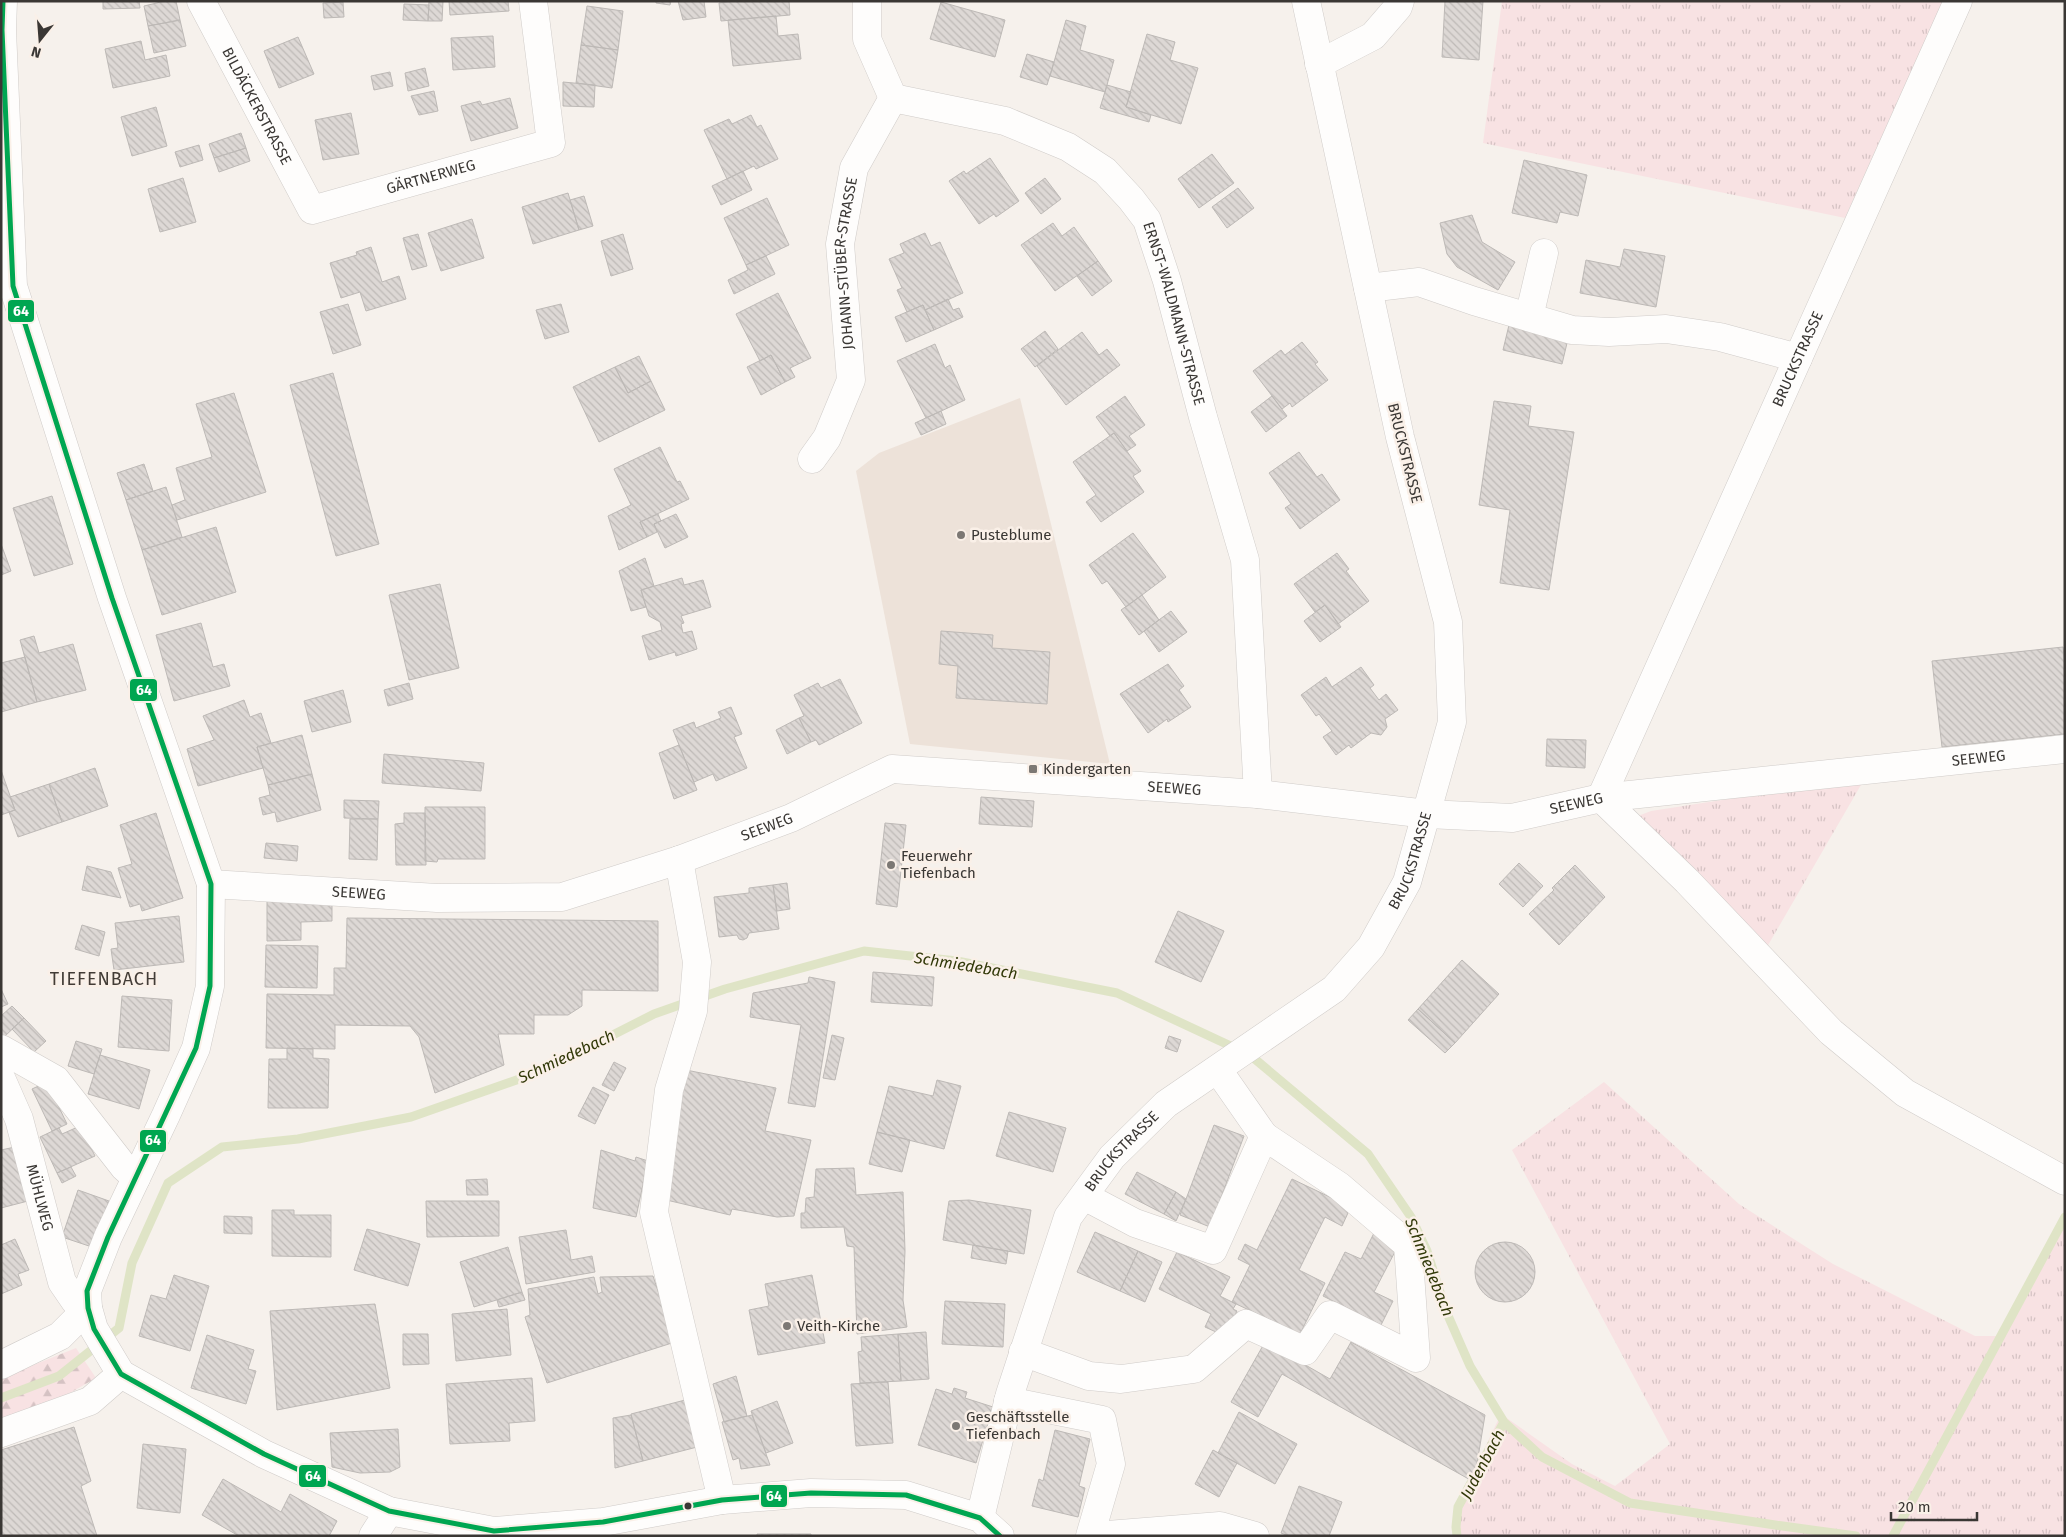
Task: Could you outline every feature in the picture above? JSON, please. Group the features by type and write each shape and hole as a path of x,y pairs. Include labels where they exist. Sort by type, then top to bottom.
{"street":[{"path":"1,1365 91,1319 87,1291 108,1237 196,1048 210,986 211,884 112,598 12,286 2,30 3,1"},
{"name":"BILDÄCKERSTRASSE","path":"201,1 312,210"},
{"name":"GÄRTNERWEG","path":"312,210 550,143 533,1"},
{"path":"867,1 867,39 893,98"},
{"name":"BRUCKSTRASSE","path":"990,1527 1008,1401 1068,1217 1112,1157 1166,1104 1334,989 1370,947 1407,882 1452,722 1448,622 1400,437 1306,1"},
{"path":"1319,64 1373,36 1398,7 1400,1"},
{"name":"BRUCKSTRASSE","path":"1601,798 1958,1"},
{"name":"JOHANN-STÜBER-STRASSE","path":"812,459 827,438 851,380 840,244 854,168 893,98"},
{"name":"ERNST-WALDMANN-STRASSE","path":"893,98 1005,121 1068,147 1105,171 1131,199 1147,220 1167,281 1245,560 1258,794"},
{"path":"1529,317 1544,253"},
{"path":"1368,288 1419,282 1474,302 1572,330 1609,332 1666,329 1720,337 1798,358"},
{"name":"SEEWEG","path":"211,884 437,898 562,896 679,860 791,818 892,769 1258,794 1427,814 1512,818 1601,798 2065,749"},
{"path":"1601,798 1687,881 1831,1032 1905,1093 2065,1181"},
{"path":"679,860 697,962 694,1011 670,1090 654,1212 722,1500"},
{"path":"1,1049 56,1080 124,1167 136,1178"},
{"path":"1023,1352 1089,1376 1121,1379 1194,1370 1246,1324 1305,1351 1330,1315 1416,1358 1408,1245 1339,1186 1264,1136 1221,1068"},
{"name":"MÜHLWEG","path":"1,1078 19,1119 62,1282 91,1319 117,1368"},
{"path":"1084,1196 1135,1223 1213,1250 1264,1136"},
{"path":"1,1433 90,1401 117,1368 264,1454 388,1511 494,1531 603,1522 722,1500 811,1493 906,1495 990,1527"},
{"path":"1008,1401 1102,1420 1111,1464 1090,1536"},
{"path":"373,1536 388,1511"},
{"path":"1095,1536 1220,1526 1255,1536"}],"shaded area":[{"name":"Pusteblume","path":"1020,398 1110,764 910,744 856,471 879,453"}],"green space":[{"path":"1502,1 1943,1 1845,218 1483,143"},
{"path":"1865,778 1767,947 1630,819 1651,811"},
{"path":"1604,1082 1739,1204 1833,1264 1975,1336 1997,1336 2065,1212 2065,1536 1455,1536 1454,1512 1501,1414 1572,1464 1615,1486 1670,1444 1512,1150"},
{"path":"76,1348 96,1378 18,1423 1,1428 1,1378"}],"building":[{"path":"103,1 139,1 140,8 103,9"},
{"path":"165,1 176,1 180,20 148,26 144,6"},
{"path":"429,1 443,1 442,21 428,21"},
{"path":"449,1 508,1 509,11 450,15"},
{"path":"656,1 671,1 670,5 656,3"},
{"path":"678,1 704,1 706,17 683,20"},
{"path":"733,1 789,1 790,15 721,21 719,3"},
{"path":"1445,1 1483,1 1479,60 1442,57"},
{"path":"343,2 344,17 324,18 323,3"},
{"path":"941,2 1005,20 995,57 930,39"},
{"path":"404,4 429,5 428,21 403,20"},
{"path":"587,6 623,11 618,50 581,45"},
{"path":"776,16 778,36 798,34 801,59 733,66 728,20"},
{"path":"180,20 186,46 154,53 148,26"},
{"path":"1066,20 1086,26 1080,50 1114,60 1105,92 1050,76"},
{"path":"1147,34 1175,42 1170,60 1198,68 1181,124 1126,107"},
{"path":"493,36 495,67 453,70 451,38"},
{"path":"298,37 314,74 279,88 264,51"},
{"path":"141,41 145,60 166,55 170,76 113,88 105,49"},
{"path":"581,45 618,50 612,88 576,83"},
{"path":"1027,54 1054,62 1047,85 1020,77"},
{"path":"425,68 429,86 408,91 405,73"},
{"path":"390,72 393,86 374,90 371,76"},
{"path":"563,82 595,85 594,107 563,106"},
{"path":"1107,85 1131,92 1126,107 1151,115 1149,122 1100,108"},
{"path":"434,91 438,111 419,115 411,96"},
{"path":"510,98 518,128 471,141 461,106 480,101 482,105"},
{"path":"156,107 167,146 132,156 121,117"},
{"path":"351,113 359,154 323,160 315,120"},
{"path":"751,115 757,127 761,125 778,159 756,169 754,166 727,179 704,130 729,119 732,124"},
{"path":"241,133 246,148 214,158 209,144"},
{"path":"199,145 203,160 180,167 175,152"},
{"path":"246,148 250,161 219,172 214,158"},
{"path":"1212,154 1234,183 1199,208 1178,179"},
{"path":"990,158 1019,201 996,217 994,214 979,224 949,181 964,171 966,174"},
{"path":"1524,160 1587,175 1578,216 1560,212 1557,223 1512,213"},
{"path":"743,171 752,190 721,205 712,186"},
{"path":"183,178 196,222 160,232 148,189"},
{"path":"1045,178 1061,199 1041,214 1025,193"},
{"path":"1238,188 1254,208 1227,228 1212,207"},
{"path":"568,193 579,230 533,244 522,207"},
{"path":"584,196 593,226 579,230 570,200"},
{"path":"767,198 789,245 746,265 724,218"},
{"path":"1472,215 1482,242 1515,262 1498,290 1457,267 1447,254 1440,223"},
{"path":"472,219 484,258 441,271 428,233"},
{"path":"1053,223 1062,236 1074,227 1098,261 1055,291 1021,245"},
{"path":"925,233 931,246 940,242 963,293 925,310 923,305 907,312 897,290 902,288 889,259 904,253 900,244"},
{"path":"418,234 427,266 412,270 403,238"},
{"path":"623,234 633,269 611,276 601,241"},
{"path":"371,247 382,282 399,276 406,299 366,311 360,292 341,298 330,263 357,255 356,252"},
{"path":"1624,249 1665,256 1656,307 1580,293 1586,260 1620,267"},
{"path":"766,256 775,274 734,294 728,280 748,270 746,265"},
{"path":"1098,261 1112,281 1092,296 1077,276"},
{"path":"778,293 811,358 790,368 795,377 785,382 771,355 760,361 736,314"},
{"path":"948,299 953,310 959,308 963,317 934,330 925,310"},
{"path":"348,304 361,345 333,354 320,312"},
{"path":"561,304 569,332 545,339 536,310"},
{"path":"923,305 934,330 906,342 895,317"},
{"path":"1509,325 1568,339 1562,364 1503,350"},
{"path":"1045,331 1058,349 1035,367 1021,349"},
{"path":"1082,332 1099,355 1107,349 1120,365 1066,405 1037,366"},
{"path":"1302,342 1318,362 1315,364 1328,380 1292,407 1290,403 1282,409 1253,371 1281,350 1285,355"},
{"path":"935,344 945,368 950,365 965,400 926,418 897,361"},
{"path":"771,355 785,382 761,395 747,367"},
{"path":"639,356 651,381 628,393 615,367"},
{"path":"615,367 628,393 651,381 665,410 599,442 573,387"},
{"path":"333,373 379,544 336,556 290,385"},
{"path":"234,393 266,492 177,520 172,505 185,500 176,468 212,457 196,404"},
{"path":"1125,396 1145,425 1129,436 1136,445 1127,451 1114,433 1110,436 1096,417"},
{"path":"1272,396 1287,416 1266,432 1251,412"},
{"path":"1494,401 1531,406 1528,426 1574,432 1549,590 1500,583 1510,510 1479,505"},
{"path":"941,411 946,424 921,435 915,423"},
{"path":"1114,433 1141,471 1133,476 1144,492 1101,522 1086,502 1096,495 1073,462"},
{"path":"660,447 677,482 680,481 689,499 640,522 647,537 619,550 608,516 631,505 614,469"},
{"path":"1299,452 1317,477 1322,474 1340,500 1300,529 1285,508 1291,504 1269,473"},
{"path":"144,464 153,491 126,500 117,473"},
{"path":"166,487 182,537 142,550 126,500"},
{"path":"52,496 73,564 34,576 13,508"},
{"path":"658,514 661,521 654,524 657,532 647,537 640,522"},
{"path":"676,514 688,537 665,548 654,524"},
{"path":"216,527 236,592 162,615 142,550"},
{"path":"1133,533 1166,577 1126,607 1107,581 1102,584 1089,565"},
{"path":"1,544 11,571 1,575"},
{"path":"1337,553 1349,569 1346,571 1369,601 1338,624 1325,605 1315,612 1294,584"},
{"path":"645,558 654,586 641,590 646,607 631,611 619,571"},
{"path":"682,578 684,585 703,580 711,607 681,616 684,623 681,624 683,633 692,631 697,649 676,656 675,652 649,660 642,636 662,630 660,622 649,616 641,590"},
{"path":"440,584 459,668 409,680 389,595"},
{"path":"1142,595 1159,620 1139,635 1121,610"},
{"path":"1325,605 1341,627 1320,642 1304,621"},
{"path":"1171,611 1187,632 1159,652 1144,631"},
{"path":"201,623 213,667 224,664 230,686 174,701 156,635"},
{"path":"941,631 993,635 992,648 1050,652 1047,704 956,698 958,666 939,664"},
{"path":"34,636 39,653 73,644 86,690 37,702 20,640"},
{"path":"2063,647 2065,665 2065,734 1942,747 1932,661"},
{"path":"25,657 37,702 1,712 1,663"},
{"path":"1168,664 1184,686 1179,690 1191,707 1168,722 1167,719 1148,733 1120,694"},
{"path":"1361,667 1374,685 1370,688 1379,700 1386,694 1398,710 1385,719 1387,727 1381,735 1371,733 1351,748 1349,745 1336,755 1323,737 1332,731 1319,714 1316,716 1301,695 1326,677 1332,687"},
{"path":"840,679 862,723 819,745 816,740 811,742 799,718 804,716 794,695 818,683 821,688"},
{"path":"409,683 413,699 388,706 384,690"},
{"path":"343,690 351,722 312,732 304,701"},
{"path":"244,700 250,717 261,713 271,743 257,747 263,768 198,786 187,749 214,740 203,716"},
{"path":"731,707 742,734 734,737 747,768 716,781 713,774 694,782 673,730 694,722 696,728 721,718 718,712"},
{"path":"799,718 811,742 787,754 776,730"},
{"path":"302,735 312,774 268,785 257,747"},
{"path":"1547,739 1586,740 1585,768 1546,766"},
{"path":"679,745 697,790 674,799 659,753"},
{"path":"384,754 484,763 481,791 382,783"},
{"path":"95,768 108,806 62,822 49,784"},
{"path":"1,770 15,810 1,815"},
{"path":"312,774 321,810 277,822 275,812 263,815 259,798 270,795 268,785"},
{"path":"49,784 62,822 18,837 9,812 15,810 10,797"},
{"path":"981,797 1034,801 1032,827 979,824"},
{"path":"344,800 379,801 378,819 344,818"},
{"path":"425,807 485,807 485,859 438,859 437,862 425,861"},
{"path":"156,813 183,898 142,911 140,904 130,907 118,868 132,864 120,825"},
{"path":"404,813 425,813 426,865 396,865 395,824 404,823"},
{"path":"350,819 378,819 377,860 349,859"},
{"name":"Feuerwehr Tiefenbach","path":"885,823 906,825 897,907 876,904"},
{"path":"266,843 298,846 297,861 264,858"},
{"path":"1519,863 1543,886 1523,907 1499,884"},
{"path":"1575,865 1605,897 1559,945 1529,914 1554,890 1552,888"},
{"path":"87,866 111,872 121,898 82,890"},
{"path":"787,883 790,909 777,911 773,885"},
{"path":"773,885 779,929 749,933 747,938 743,940 739,939 737,935 719,937 714,897 749,893 749,888"},
{"path":"332,899 332,921 301,922 301,940 267,941 267,901"},
{"path":"1178,911 1224,931 1201,982 1155,962"},
{"path":"179,916 184,962 114,970 111,949 118,948 115,923"},
{"path":"347,918 658,921 658,991 582,990 582,1006 568,1015 534,1015 534,1034 498,1034 504,1065 435,1093 419,1037 410,1026 335,1025 335,1049 266,1048 267,994 334,995 334,968 346,968"},
{"path":"82,925 105,932 99,956 75,949"},
{"path":"266,945 318,946 317,988 265,987"},
{"path":"1462,960 1499,994 1455,1043 1418,1009"},
{"path":"873,972 934,977 932,1006 871,1002"},
{"path":"809,977 835,982 815,1107 788,1103 801,1025 750,1017 753,993 808,983"},
{"path":"1,989 8,1004 1,1007"},
{"path":"122,996 172,1000 169,1051 118,1047"},
{"path":"12,1006 24,1018 4,1037 1,1035 1,1016"},
{"path":"1418,1009 1455,1043 1445,1053 1408,1020"},
{"path":"24,1018 46,1041 34,1052 12,1029"},
{"path":"832,1035 844,1038 835,1080 823,1078"},
{"path":"1169,1036 1181,1040 1177,1052 1165,1048"},
{"path":"76,1041 102,1049 94,1074 68,1066"},
{"path":"287,1048 313,1049 313,1058 329,1059 328,1108 268,1108 269,1059 287,1059"},
{"path":"100,1055 150,1070 139,1109 88,1094"},
{"path":"614,1062 626,1068 614,1091 602,1085"},
{"path":"681,1069 776,1088 765,1131 811,1140 794,1216 777,1217 732,1209 730,1215 658,1198"},
{"path":"937,1080 961,1086 944,1149 877,1132 889,1086 933,1096"},
{"path":"47,1082 67,1124 52,1131 32,1089"},
{"path":"593,1087 609,1095 595,1124 578,1116"},
{"path":"1009,1112 1066,1128 1053,1172 996,1156"},
{"path":"1214,1125 1244,1136 1210,1227 1180,1215"},
{"path":"80,1126 95,1156 57,1173 40,1137 59,1128 62,1134"},
{"path":"877,1132 910,1140 902,1172 869,1164"},
{"path":"15,1147 28,1201 1,1208 1,1150"},
{"path":"601,1150 635,1161 636,1157 648,1161 636,1217 593,1208"},
{"path":"71,1167 76,1176 62,1183 57,1173"},
{"path":"854,1168 856,1195 903,1192 905,1251 903,1300 907,1327 857,1334 854,1247 847,1246 844,1227 801,1228 801,1213 805,1213 806,1198 814,1197 816,1169"},
{"path":"1137,1172 1176,1192 1164,1214 1125,1194"},
{"path":"487,1179 488,1195 467,1195 466,1180"},
{"path":"1292,1179 1334,1199 1353,1202 1342,1226 1325,1217 1299,1270 1325,1283 1300,1334 1232,1302 1250,1265 1238,1259 1245,1244 1257,1250"},
{"path":"78,1190 109,1201 92,1247 62,1237"},
{"path":"1176,1192 1186,1199 1176,1221 1164,1214"},
{"path":"969,1200 1031,1210 1024,1254 943,1240 949,1201"},
{"path":"426,1201 499,1201 499,1236 427,1237"},
{"path":"272,1210 294,1210 294,1215 331,1215 331,1257 272,1256"},
{"path":"224,1216 252,1217 252,1234 224,1233"},
{"path":"367,1229 420,1244 408,1286 354,1270"},
{"path":"566,1230 571,1260 592,1256 595,1272 526,1284 519,1237"},
{"path":"1095,1232 1138,1251 1120,1291 1077,1272"},
{"path":"1374,1233 1398,1246 1374,1292 1393,1301 1381,1325 1323,1296 1345,1252 1361,1259"},
{"path":"15,1239 29,1270 18,1274 22,1285 1,1294 1,1245"},
{"path":"1499,1242 1511,1242 1522,1247 1530,1255 1535,1266 1533,1284 1522,1297 1511,1302 1499,1302 1488,1297 1480,1289 1475,1278 1475,1266 1480,1255 1488,1247"},
{"path":"973,1245 1008,1251 1006,1264 971,1258"},
{"path":"508,1247 522,1292 474,1307 460,1262"},
{"path":"1138,1251 1162,1262 1145,1302 1120,1291"},
{"path":"1177,1252 1230,1277 1220,1296 1236,1304 1233,1309 1237,1311 1225,1336 1205,1327 1211,1314 1159,1289"},
{"path":"174,1275 209,1286 190,1351 139,1336 151,1295 166,1299"},
{"name":"Veith-Kirche","path":"812,1275 825,1343 758,1355 749,1310 769,1306 765,1284"},
{"path":"653,1276 675,1342 547,1383 525,1317 530,1315 528,1289 594,1277 598,1294 602,1292 600,1277"},
{"path":"522,1292 525,1300 499,1307 497,1300"},
{"path":"945,1301 1005,1304 1003,1347 942,1344"},
{"path":"375,1304 390,1388 277,1410 270,1311"},
{"path":"507,1309 511,1355 456,1361 452,1314"},
{"path":"926,1332 929,1379 901,1381 898,1334"},
{"path":"403,1334 428,1334 429,1364 403,1365"},
{"path":"898,1334 901,1381 860,1383 858,1352 862,1351 861,1337"},
{"path":"207,1335 254,1350 248,1369 256,1371 246,1404 191,1388"},
{"path":"1265,1342 1330,1379 1351,1342 1485,1415 1474,1482 1282,1374 1258,1417 1231,1402"},
{"path":"736,1376 747,1416 724,1422 713,1384"},
{"path":"532,1378 535,1421 509,1423 510,1441 450,1444 446,1384"},
{"path":"888,1382 893,1443 856,1446 851,1384"},
{"name":"Geschäftsstelle Tiefenbach","path":"954,1388 967,1392 965,1398 993,1407 976,1463 918,1445 936,1389 952,1394"},
{"path":"689,1399 701,1446 643,1461 631,1414"},
{"path":"777,1401 793,1443 766,1453 751,1411"},
{"path":"1239,1412 1297,1444 1275,1484 1218,1453"},
{"path":"631,1415 643,1461 615,1468 613,1418"},
{"path":"752,1415 770,1465 741,1469 739,1458 733,1460 722,1422"},
{"path":"74,1427 91,1481 81,1486 97,1536 1,1536 1,1450"},
{"path":"398,1429 400,1467 390,1472 360,1473 332,1467 330,1433"},
{"path":"1055,1430 1090,1439 1079,1486 1085,1488 1078,1517 1032,1506 1039,1479 1043,1481"},
{"path":"143,1444 186,1449 180,1513 137,1508"},
{"path":"1213,1450 1237,1463 1219,1497 1195,1484"},
{"path":"223,1479 281,1512 290,1494 337,1521 329,1536 239,1536 202,1515"},
{"path":"1299,1486 1342,1502 1329,1536 1289,1536 1281,1533"},
{"path":"757,1534 811,1534 811,1536 757,1536"}],"waterway":[{"name":"Schmiedebach","path":"1,1398 59,1376 119,1328 132,1263 168,1183 222,1147 298,1139 411,1117 542,1071 654,1014 725,989 864,951 957,961 1117,993 1250,1055 1368,1154 1411,1217 1427,1251 1446,1311 1470,1366 1504,1422 1542,1457 1630,1503 1856,1536"},
{"path":"1893,1536 2065,1217"},
{"name":"Judenbach","path":"1457,1536 1458,1507 1504,1422"}],"transit line":[{"name":"64","path":"3,1 2,30 13,286 112,598 211,884 210,986 196,1048 108,1237 87,1291 88,1308 94,1329 121,1374 264,1454 389,1511 494,1531 603,1522 722,1500 811,1493 906,1495 980,1518 1000,1536"}],"place":[{"name":"Pusteblume","path":"961,535"},
{"name":"Kindergarten","path":"1033,769"},
{"name":"Feuerwehr Tiefenbach","path":"891,865"},
{"name":"Veith-Kirche","path":"787,1326"},
{"name":"Geschäftsstelle Tiefenbach","path":"956,1426"}],"district":[{"name":"TIEFENBACH","path":"104,979"}]}
